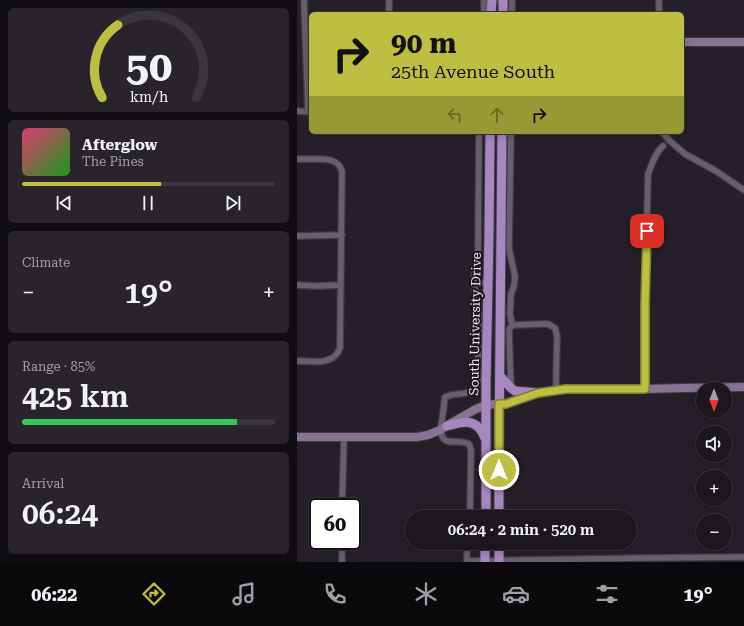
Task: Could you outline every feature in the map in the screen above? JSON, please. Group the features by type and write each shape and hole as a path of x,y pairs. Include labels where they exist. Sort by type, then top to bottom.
{"main road":[{"path":"491,12 492,0"},
{"path":"503,0 503,12"},
{"name":"South University Drive","path":"486,510 490,134"},
{"name":"South University Drive","path":"499,510 502,134"},
{"path":"489,235 493,244 494,272 495,275 500,277"},
{"path":"488,283 494,288 495,326 500,332"},
{"path":"500,376 515,391 538,393"},
{"path":"444,428 460,422 468,422 475,424 483,430 487,440"},
{"path":"485,550 485,561"},
{"path":"499,550 499,561"}],"street":[{"path":"297,111 309,112 304,0"},
{"path":"389,0 389,12"},
{"path":"484,0 484,12"},
{"path":"512,0 512,12"},
{"path":"659,0 659,12"},
{"path":"684,42 744,42"},
{"path":"470,510 471,450 469,444 464,442 446,441 443,438 445,397 451,394 466,393 471,391 476,385 477,381 479,308 475,292 475,270 478,249 479,134"},
{"path":"511,134 509,248 515,277 511,294 510,314 512,325 509,330 511,388"},
{"path":"664,134 685,154 717,171 744,190"},
{"path":"645,389 648,174 656,155 663,146"},
{"path":"297,159 329,159 341,167 342,172 340,348 335,358 330,360 297,361"},
{"path":"297,236 341,235"},
{"path":"475,282 488,283"},
{"path":"297,285 341,285"},
{"path":"512,325 548,324 555,328 557,336 556,390"},
{"path":"297,438 417,437 428,435 444,428 476,409 487,405 506,404 538,393 556,390 744,388"},
{"path":"342,498 344,438"},
{"path":"342,550 342,562"},
{"path":"467,550 467,561 744,557"}],"route":[{"path":"499,470 499,404 506,404 538,393 566,389 645,389 644,369 647,231"}]}
